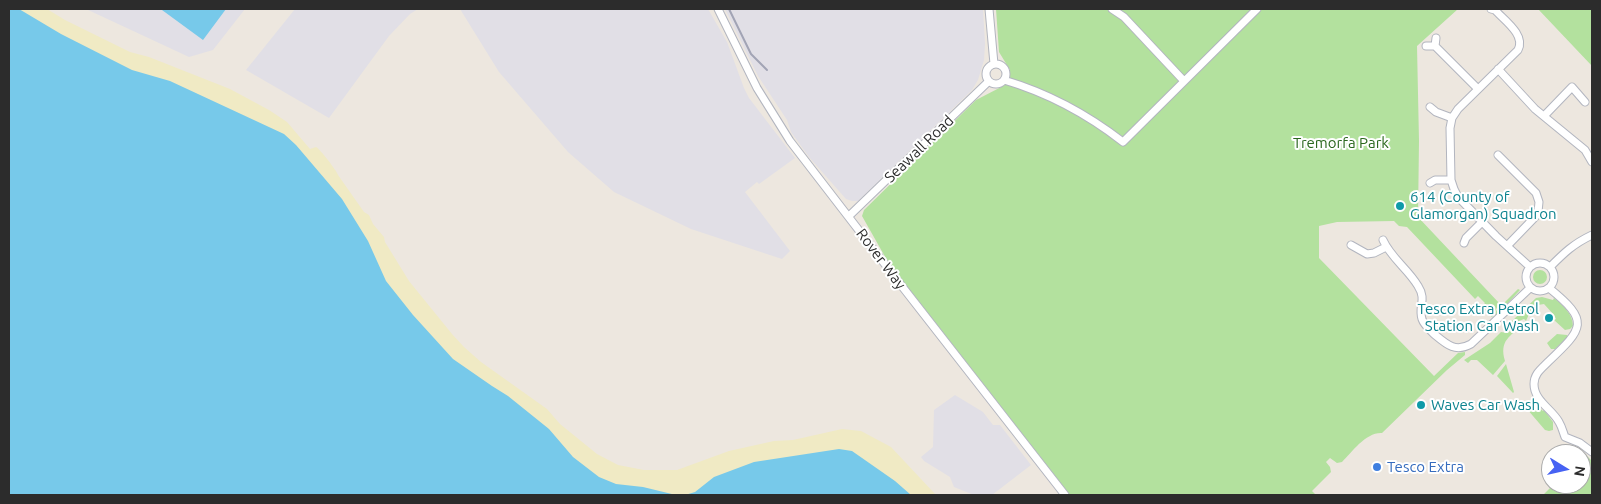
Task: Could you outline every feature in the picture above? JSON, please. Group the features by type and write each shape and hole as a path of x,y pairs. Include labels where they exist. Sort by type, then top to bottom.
{"street":[{"name":"Rover Way","path":"718,9 750,73 790,140 1065,495"},
{"path":"990,9 994,64"},
{"path":"1112,9 1124,17 1184,81"},
{"path":"1004,80 1025,86 1072,108 1105,128 1123,142 1257,9"},
{"path":"1489,10 1495,10 1517,33 1521,41 1518,50 1458,109 1452,118 1450,128 1451,180 1458,197 1530,267"},
{"path":"1426,46 1436,42 1478,89"},
{"path":"994,64 1000,65 1005,70 1006,77 996,85 988,82 986,78 986,72 994,64"},
{"path":"1498,69 1544,116 1582,148 1592,162"},
{"name":"Seawall Road","path":"849,216 988,82"},
{"path":"1544,116 1574,85 1585,102"},
{"path":"1430,107 1436,112 1452,118"},
{"path":"1498,155 1533,190 1539,202 1538,212 1534,219 1507,246"},
{"path":"1430,183 1435,180 1451,180"},
{"path":"1464,243 1466,238 1482,222"},
{"path":"1550,267 1578,241 1592,235"},
{"path":"1351,245 1368,254 1374,253 1385,244 1390,253 1413,278 1421,290 1423,302 1421,315 1426,326 1446,345 1453,348 1461,348 1470,344 1530,288"},
{"path":"1538,264 1550,267 1554,279 1549,288 1539,291 1530,288 1526,280 1530,267 1538,264"},
{"path":"1549,288 1570,306 1576,314 1578,321 1572,339 1537,374 1534,384 1535,392 1560,424 1565,437 1580,443 1592,452"}],"shaded area":[{"path":"86,9 245,9 213,50 189,57"},
{"path":"295,9 418,9 410,14 389,36 329,118 246,70"},
{"path":"460,9 708,9 727,42 749,98 795,158 759,184 757,182 745,192 790,251 782,259 691,229 614,192 568,152 499,72"},
{"path":"725,9 983,9 984,60 978,80 972,90 858,201 852,201 846,199 809,157 791,132 787,120 758,76"},
{"path":"955,395 983,412 993,425 1000,425 1031,465 992,495 974,495 954,487 950,477 924,461 921,457 933,447 934,410"}],"green space":[{"name":"Tremorfa Park","path":"996,9 1458,9 1417,46 1418,217 1500,304 1492,317 1482,307 1485,303 1478,296 1475,299 1407,227 1399,226 1394,221 1337,222 1319,226 1319,258 1434,376 1458,353 1465,352 1465,355 1382,433 1365,439 1342,462 1337,463 1330,458 1326,462 1331,472 1312,491 1316,495 1070,495 888,262 862,216 864,210 976,100 1007,84 1010,70 999,52"},
{"path":"1538,9 1592,9 1592,66"},
{"path":"1537,270 1543,270 1547,277 1543,284 1537,284 1533,280 1533,274"},
{"path":"1518,289 1520,290 1495,317 1496,311"},
{"path":"1542,297 1553,300 1554,298 1564,307 1573,322 1573,326 1570,329 1565,330 1554,320 1556,319 1554,315 1544,304 1538,305 1529,314 1526,321 1524,319 1513,323 1512,321 1536,298"},
{"path":"1524,323 1507,339 1503,348 1505,361 1493,375 1477,360 1471,360 1468,363 1464,360 1490,343 1501,332 1507,333"},
{"path":"1557,334 1567,335 1568,337 1555,349 1551,349 1547,343"},
{"path":"1506,364 1514,392 1513,393 1497,376"},
{"path":"1521,402 1534,403 1544,410 1553,422 1553,430 1545,430"},
{"path":"1592,461 1592,495 1543,495 1591,494"}],"sand":[{"path":"9,9 47,9 130,52 149,57 230,89 287,122 310,149 316,147 328,160 384,237 385,242 409,281 464,347 481,362 547,409 560,424 597,454 618,465 644,470 677,470 729,451 774,441 793,440 842,429 861,431 891,447 936,495 585,495"}],"water":[{"path":"9,9 19,9 61,34 132,70 170,81 284,134 296,145 342,199 368,241 386,281 413,315 453,359 508,396 549,429 573,457 599,477 616,484 643,487 676,495 9,495"},
{"path":"163,9 226,9 203,40"},
{"path":"839,449 852,451 895,481 911,495 685,495 695,492 714,477 754,462"}],"railway":[{"path":"729,9 751,54 767,70"}],"place":[{"name":"614 (County of Glamorgan) Squadron","path":"1400,206"},
{"name":"Tesco Extra Petrol Station Car Wash","path":"1549,318"},
{"name":"Waves Car Wash","path":"1421,405"},
{"name":"Tesco Extra","path":"1377,467"}]}
